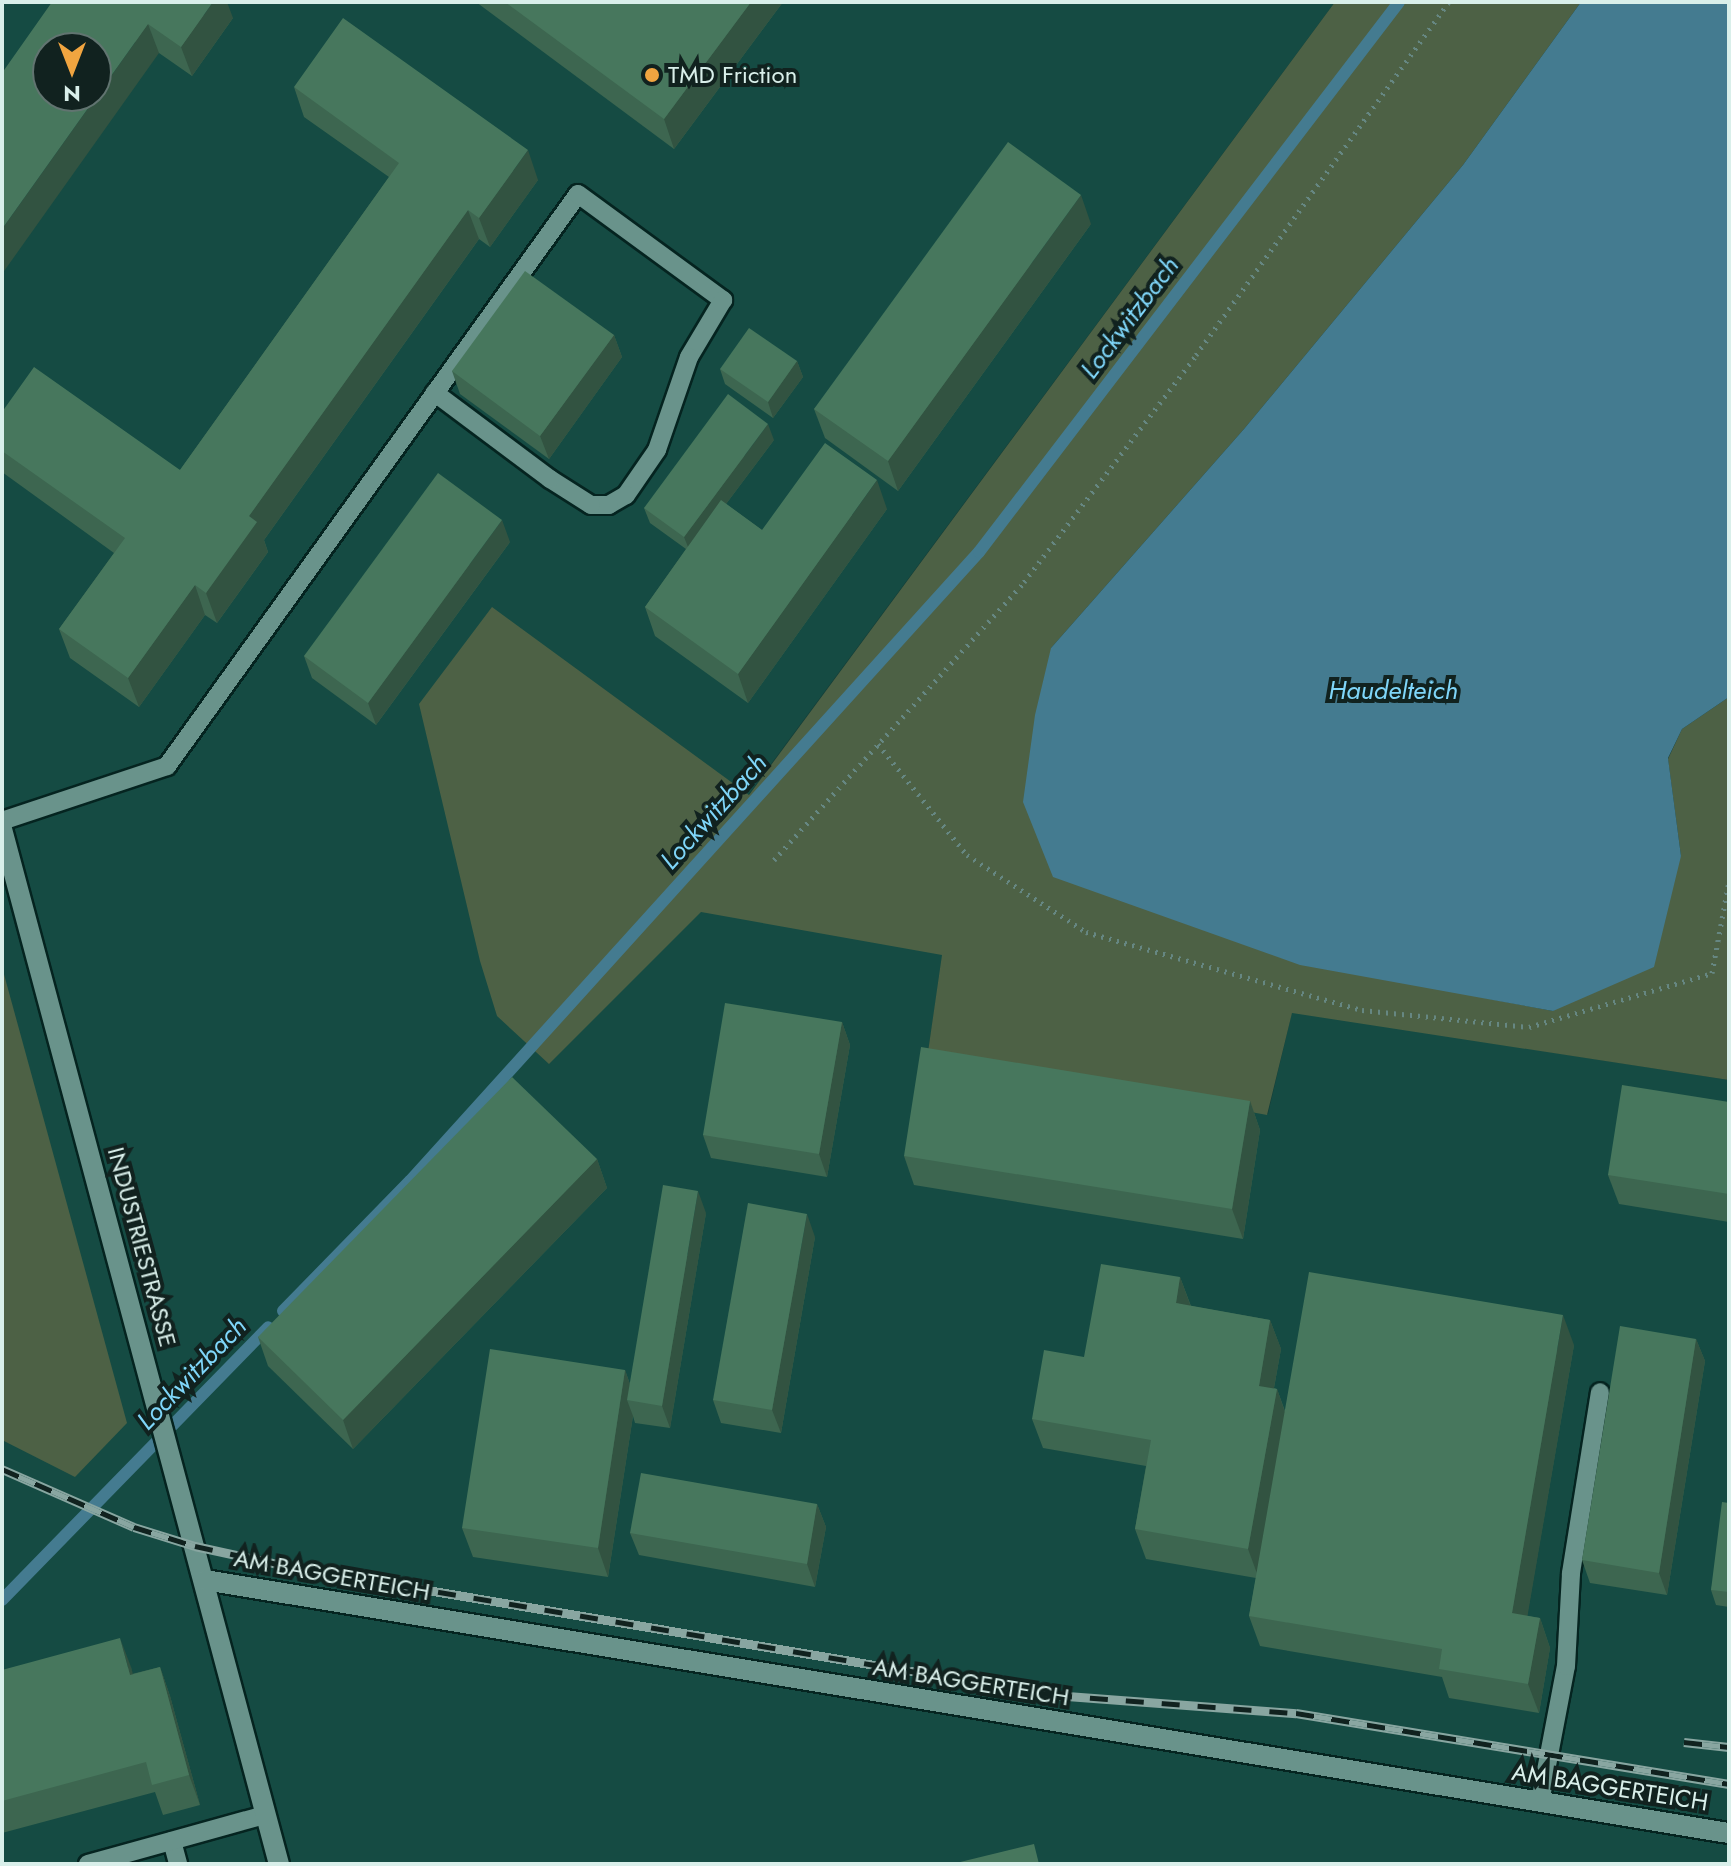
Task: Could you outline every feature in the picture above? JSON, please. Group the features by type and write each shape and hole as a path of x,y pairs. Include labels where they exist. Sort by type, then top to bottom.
{"street":[{"name":"INDUSTRIESTRASSE","path":"2,829 279,1864"},
{"name":"AM BAGGERTEICH","path":"205,1580 1729,1833"}],"lane":[{"path":"2,821 167,766 435,393 578,194 723,300 689,357 657,450 626,495 609,505 591,505 550,479 435,393"},
{"path":"1540,1802 1566,1666 1571,1573 1600,1392"},
{"path":"88,1864 265,1815"},
{"path":"172,1841 178,1864"}],"path":[{"path":"774,860 1024,582 1196,355 1449,2"},
{"path":"878,744 967,855 1086,932 1362,1010 1529,1027 1712,973 1729,881"}],"shaded area":[{"path":"2,2 1335,2 748,795 943,955 928,1052 1268,1114 1292,1012 1729,1080 1729,1864 2,1864"},
{"path":"1335,2 1581,2 1463,165 1244,429 1051,648 1428,987 1553,1011 1681,856 1668,759 1682,729 1729,697 1729,1080 1292,1013 1267,1115 928,1052 942,955 701,912 549,1064 497,1016 480,961 419,704 492,607 749,795"},
{"path":"2,967 127,1423 75,1477 2,1440"}],"water":[{"name":"Haudelteich","path":"1581,2 1729,2 1729,697 1682,729 1668,758 1681,856 1654,967 1553,1011 1300,965 1053,877 1023,802 1035,715 1051,648 1244,429 1463,165"}],"building":[{"path":"52,2 213,2 181,47 148,24 112,75 112,32 32,32 32,112 85,112 2,229 2,73"},
{"name":"TMD Friction","path":"505,2 751,2 664,119"},
{"path":"343,18 528,150 479,218 468,210 249,516 257,522 206,593 195,585 128,678 59,629 125,538 2,451 2,412 34,367 180,470 399,163 294,87"},
{"path":"1008,142 1081,195 888,461 814,409"},
{"path":"525,271 614,335 540,436 452,371"},
{"path":"749,328 797,361 768,402 720,369"},
{"path":"728,394 768,424 684,537 644,508"},
{"path":"825,443 877,480 738,674 645,607 721,500 762,530"},
{"path":"438,473 502,520 368,703 304,656"},
{"path":"725,1003 842,1022 819,1154 703,1135"},
{"path":"921,1047 1250,1101 1232,1209 904,1156"},
{"path":"512,1077 597,1159 343,1420 258,1337"},
{"path":"1622,1085 1729,1102 1729,1194 1608,1175"},
{"path":"663,1185 698,1191 662,1406 627,1400"},
{"path":"748,1203 807,1214 772,1410 713,1400"},
{"path":"1101,1264 1180,1277 1176,1303 1270,1320 1259,1386 1277,1389 1248,1549 1135,1529 1151,1440 1032,1419 1044,1350 1084,1357"},
{"path":"1309,1272 1563,1315 1512,1613 1540,1618 1528,1684 1439,1669 1442,1649 1249,1616"},
{"path":"1620,1326 1696,1339 1659,1573 1582,1560"},
{"path":"490,1349 625,1370 598,1548 462,1528"},
{"path":"641,1473 817,1504 807,1564 630,1533"},
{"path":"1722,1502 1729,1503 1729,1592 1711,1590"},
{"path":"120,1638 130,1675 160,1667 189,1775 152,1785 146,1762 2,1801 2,1670"},
{"path":"1034,1844 1039,1864 952,1864"}],"waterway":[{"name":"Lockwitzbach","path":"283,1311 410,1181 979,552 1399,2"},
{"name":"Lockwitzbach","path":"2,1600 268,1327"}],"railway":[{"path":"2,1469 134,1527 195,1546 296,1568 1054,1695 1296,1713 1729,1784"},
{"path":"1684,1742 1729,1747"}],"place":[{"name":"TMD Friction","path":"652,75"}]}
